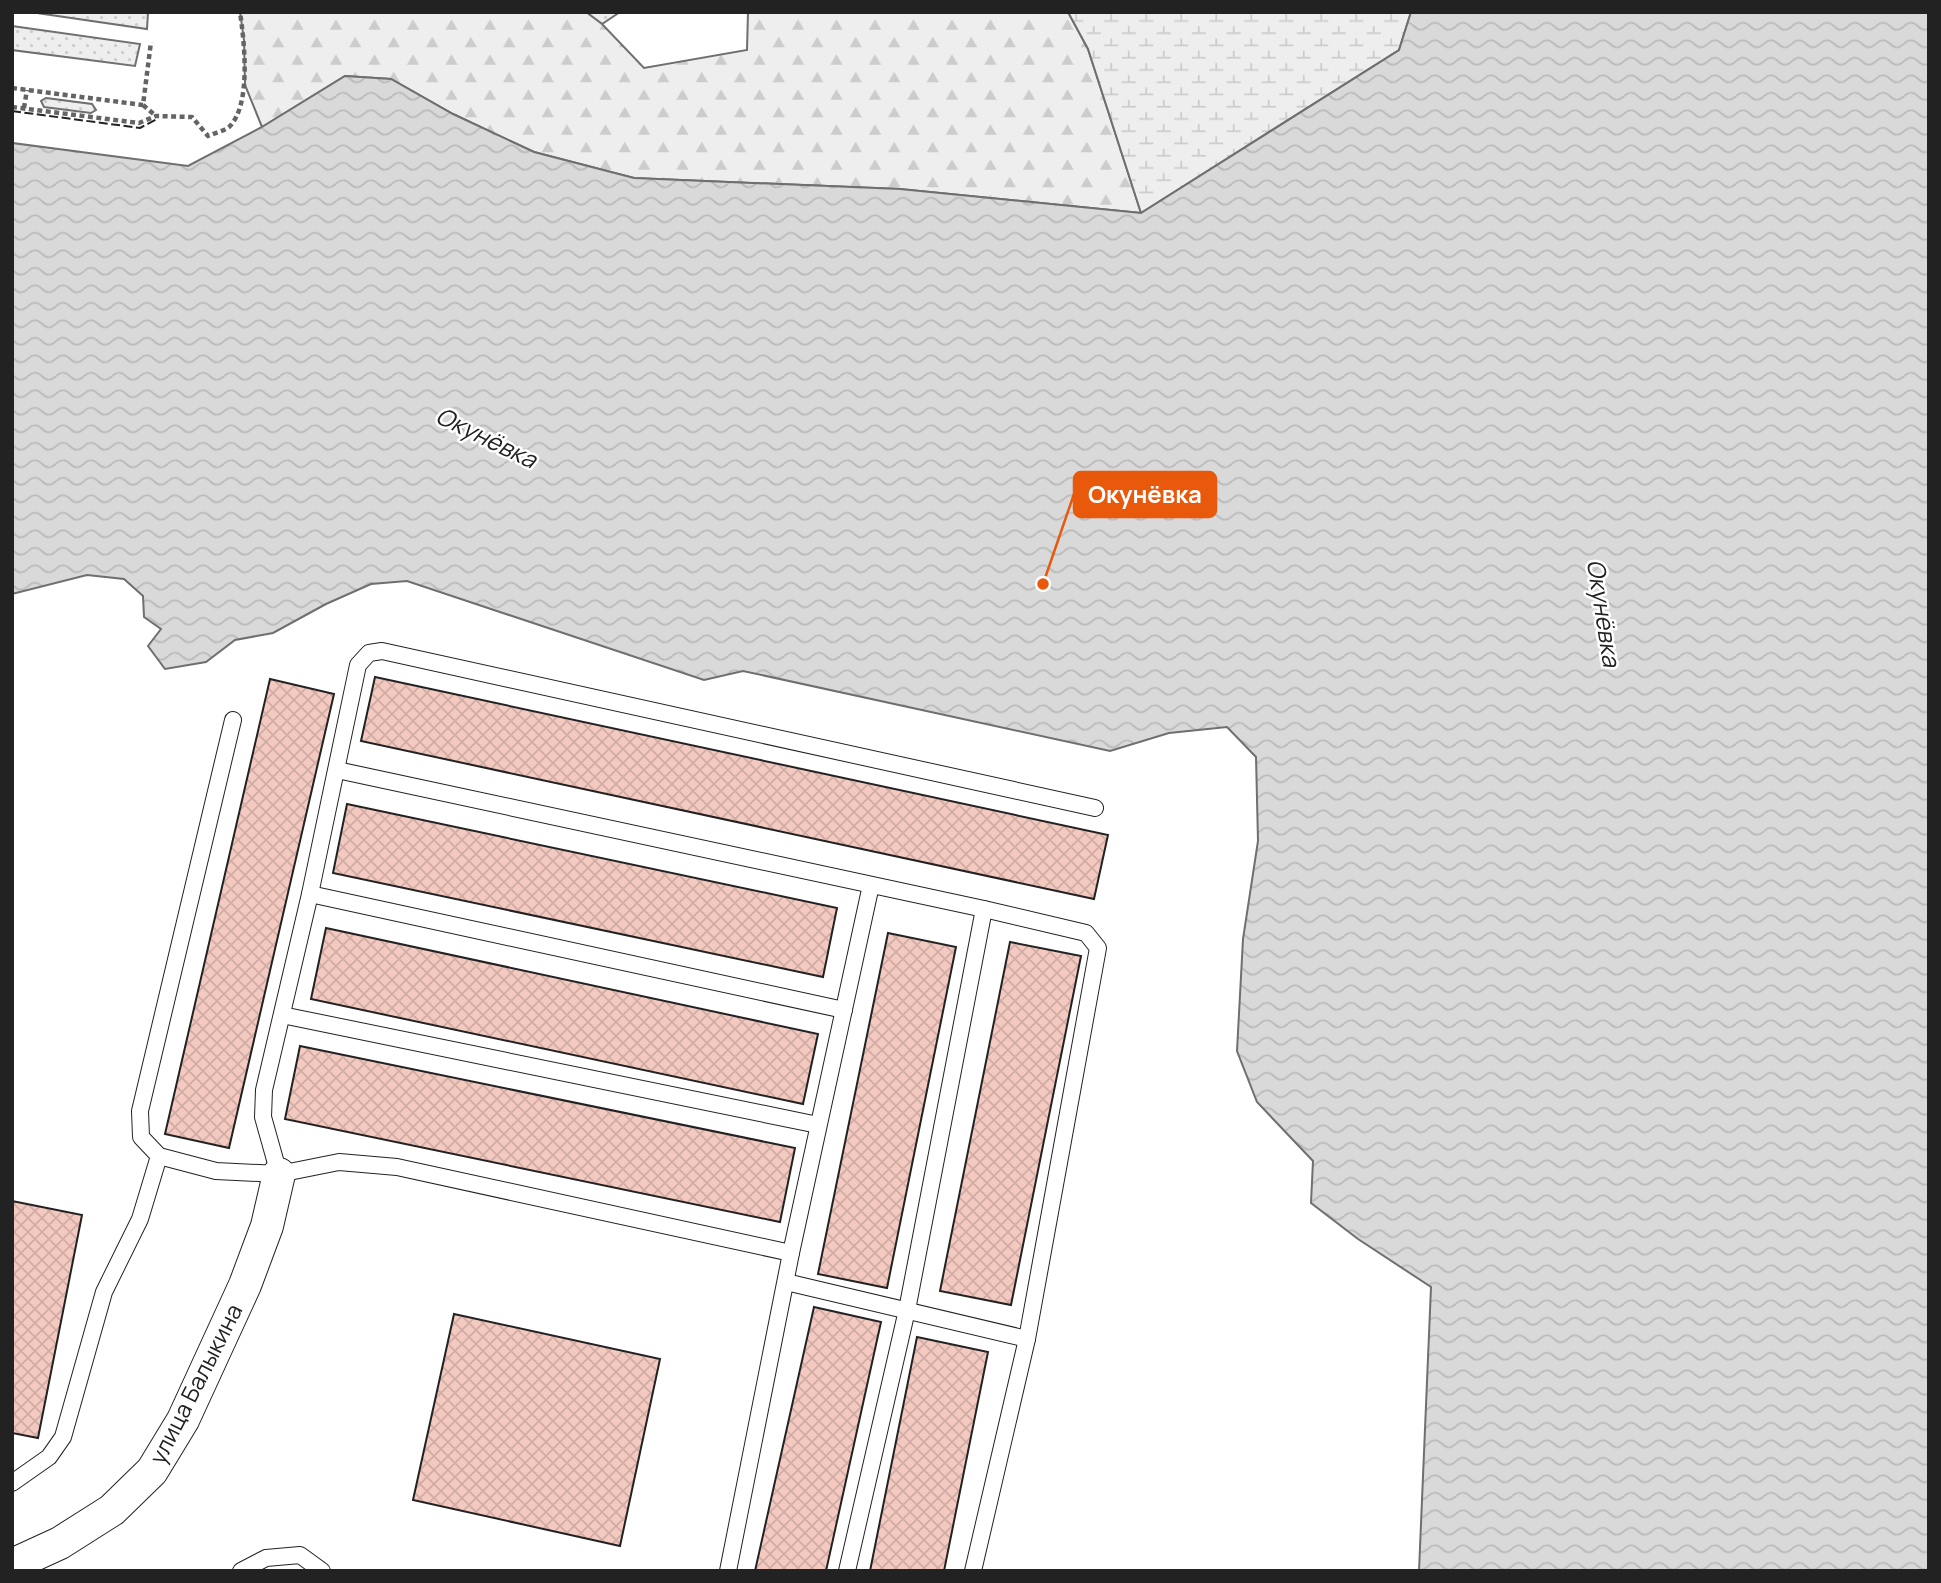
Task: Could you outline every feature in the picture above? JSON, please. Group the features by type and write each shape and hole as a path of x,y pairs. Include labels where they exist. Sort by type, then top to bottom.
{"street":[{"name":"улица Балыкина","path":"12,1565 60,1543 112,1510 152,1471 183,1420 245,1285 267,1226 279,1174"}],"lane":[{"path":"279,1174 263,1117 264,1090 310,894 358,665 369,653 382,651 1095,808"},
{"path":"233,720 140,1111 142,1138 159,1156 216,1171 279,1174 340,1163 397,1167 790,1253"},
{"path":"337,770 984,909 1086,933 1098,948 1027,1339 973,1571"},
{"path":"728,1571 790,1253 871,885"},
{"path":"310,894 844,1010"},
{"path":"847,1571 906,1310 984,909"},
{"path":"282,1015 818,1125"},
{"path":"12,1483 49,1457 63,1437 104,1292 140,1219 159,1156"},
{"path":"786,1282 1027,1339"},
{"path":"241,1571 266,1558 300,1555 322,1571"}],"path":[{"path":"12,107 139,123 156,116 192,117 208,135 229,127 239,108 245,85 240,12"},
{"path":"143,105 151,42"},
{"path":"12,88 143,105 156,116"},
{"path":"24,108 27,90"}],"green space":[{"path":"30,12 148,12 147,29"},
{"path":"240,12 586,12 602,24 644,68 747,50 748,12 1068,12 1088,49 1141,213 900,189 634,178 534,152 453,114 391,79 345,76 262,127 245,85"},
{"path":"586,12 620,12 602,24"},
{"path":"1068,12 1411,12 1399,50 1141,213 1088,49"},
{"path":"12,26 140,44 135,66 12,50"},
{"path":"46,98 92,104 96,110 91,113 44,107 41,101"}],"water":[{"path":"1411,12 1929,12 1929,1571 1419,1571 1431,1287 1358,1239 1311,1203 1313,1161 1257,1102 1237,1051 1243,939 1258,841 1256,757 1227,727 1169,733 1110,751 743,671 704,680 407,581 371,584 326,604 273,633 235,640 206,662 165,669 148,646 161,629 144,617 143,596 124,579 87,575 12,594 12,143 188,166 262,127 345,76 391,79 453,114 534,152 634,178 900,189 1141,213 1399,50"}],"building":[{"path":"375,677 1108,835 1094,899 361,741"},
{"path":"270,679 334,694 229,1148 165,1134"},
{"path":"347,804 837,908 823,977 333,873"},
{"path":"326,928 818,1034 803,1104 311,999"},
{"path":"888,933 956,947 887,1288 818,1274"},
{"path":"1010,942 1081,956 1011,1305 940,1291"},
{"path":"300,1046 795,1148 780,1222 285,1119"},
{"path":"12,1201 82,1215 38,1438 12,1433"},
{"path":"814,1307 881,1322 826,1571 755,1571"},
{"path":"454,1314 660,1359 620,1546 413,1500"},
{"path":"917,1337 988,1352 944,1571 870,1571"}],"fence":[{"path":"12,111 140,128 157,119"}],"place":[{"name":"Окунёвка","path":"1043,584"}]}
